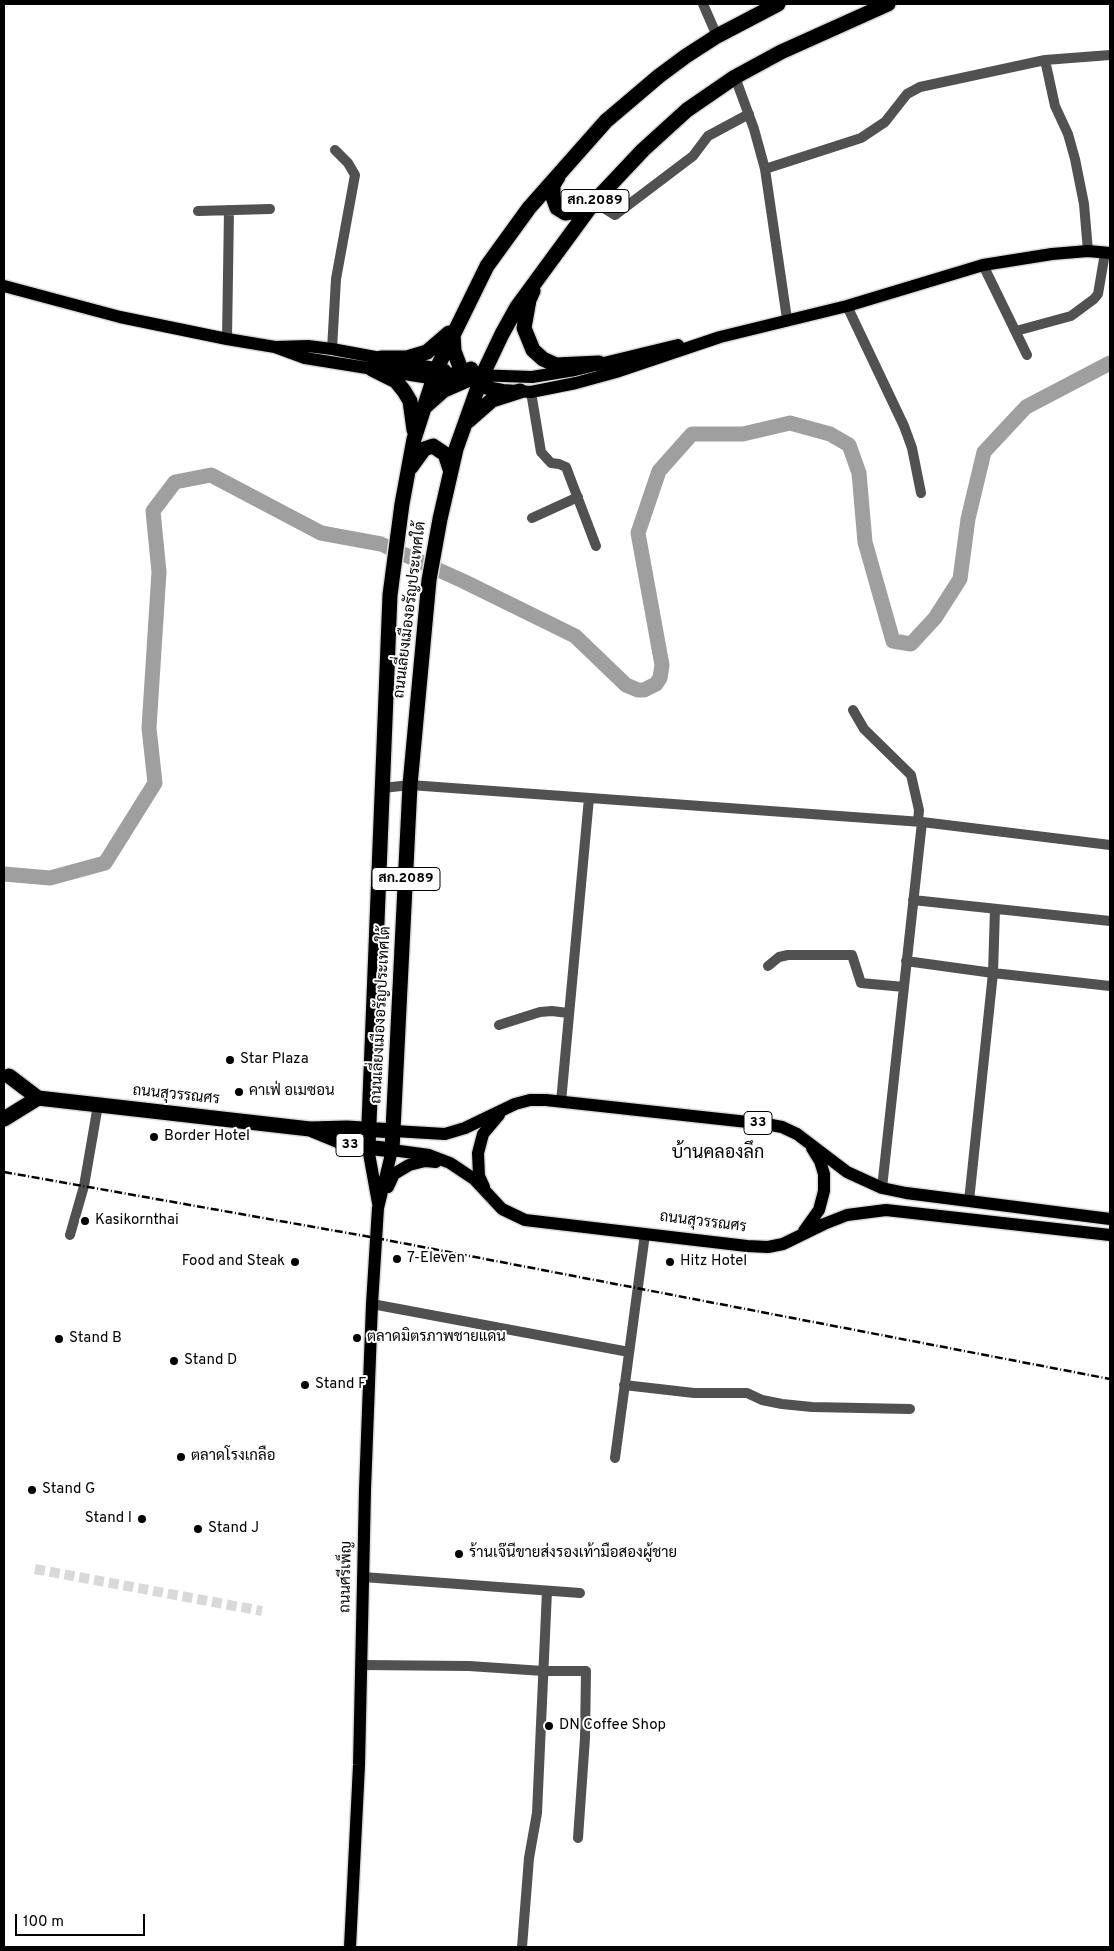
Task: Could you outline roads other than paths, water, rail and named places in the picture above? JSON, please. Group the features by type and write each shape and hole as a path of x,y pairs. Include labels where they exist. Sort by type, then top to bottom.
{"highway":[{"name":"ถนนเลี่ยงเมืองอรัญประเทศใต้","path":"392,1150 410,785 427,608 440,519 450,469 470,409 455,330 487,266 529,208 561,170 606,122 659,76 717,36 778,4"},
{"name":"ถนนเลี่ยงเมืองอรัญประเทศใต้","path":"368,1148 390,595 402,504 414,439 424,409 495,349 517,307 594,202 643,150 686,110 735,77 780,52 888,4"},
{"path":"561,170 553,185 553,197 557,208 565,213 577,211 594,202"},
{"path":"542,271 529,300 524,328 533,350 543,359 556,365 599,363"},
{"path":"376,364 427,352 455,330"},
{"path":"424,409 444,390 463,378 454,351 455,330"},
{"path":"376,364 396,381 410,401 414,417 414,439"},
{"path":"465,424 492,400 526,392"},
{"path":"408,472 417,455 424,449 433,446 445,454 450,469"},
{"path":"4,1119 38,1098 9,1076"},
{"name":"ถนนสุวรรณศร","path":"38,1098 310,1129 394,1131"},
{"name":"ถนนสุวรรณศร","path":"310,1129 349,1145 392,1150"}],"main road":[{"path":"4,286 120,317 275,347 305,358 376,364 463,378 526,392 576,383 616,372 720,338 787,319 846,306 983,265 1052,254 1088,251 1108,253"},
{"path":"463,378 532,377 649,350 720,338"},
{"path":"275,347 308,346 332,349 376,364"},
{"name":"ถนนสุวรรณศร","path":"394,1131 445,1134 465,1128 530,1100 766,1124 782,1127 803,1138 847,1172 882,1188 906,1194 1110,1219"},
{"path":"486,1192 480,1176 478,1153 483,1134 492,1121 504,1110"},
{"path":"800,1235 812,1222 819,1210 824,1191 824,1174 820,1161 803,1138"},
{"name":"ถนนศรีเพ็ญ","path":"368,1148 378,1208"},
{"name":"ถนนสุวรรณศร","path":"392,1150 428,1155 450,1164 474,1179 502,1209 525,1220 768,1247 783,1244 847,1216 886,1210 1110,1235"},
{"name":"ถนนศรีเพ็ญ","path":"350,1947 360,1765 363,1577 372,1304 378,1208 392,1150"},
{"path":"378,1208 394,1174 409,1165 425,1161 450,1164"}],"street":[{"path":"702,4 717,36"},
{"path":"765,170 868,135 886,122 907,94 920,87 1045,60 1110,55"},
{"path":"1045,60 1055,106 1068,134 1075,159 1084,204 1088,251"},
{"path":"735,77 749,114 765,170 787,319"},
{"path":"594,202 615,214 693,156 708,136 749,114"},
{"path":"332,349 336,280 355,176 348,163 335,150"},
{"path":"198,212 270,209"},
{"path":"227,339 229,210"},
{"path":"1016,331 1071,316 1094,299 1098,294 1108,253"},
{"path":"983,265 1027,355"},
{"path":"846,306 904,426 912,448 921,492"},
{"path":"526,392 541,452 551,463 559,464 566,468 596,546"},
{"path":"532,518 578,497"},
{"path":"853,710 864,729 912,775 918,800 920,822 882,1188"},
{"path":"383,788 410,785 920,822 1110,845"},
{"path":"561,1102 589,798"},
{"path":"913,900 1110,921"},
{"path":"969,1201 993,973 995,909"},
{"path":"768,966 779,957 788,955 852,955 861,982 904,987"},
{"path":"906,961 1110,986"},
{"path":"499,1026 540,1012 552,1010 568,1013"},
{"path":"70,1235 84,1186 98,1105"},
{"path":"615,1458 645,1234"},
{"path":"372,1304 629,1352"},
{"path":"624,1385 694,1393 746,1393 762,1400 797,1406 910,1409"},
{"path":"363,1577 580,1593"},
{"path":"522,1947 536,1813 546,1591"},
{"path":"362,1665 470,1666 543,1671 586,1671 585,1738 578,1838"}],"waterway":[{"path":"4,874 50,878 105,863 155,783 149,728 159,572 153,511 175,482 211,475 321,533 381,544 463,581 575,636 626,685 638,690 644,690 656,684 660,678 662,665 638,533 659,471 692,434 743,434 790,423 830,434 849,445 859,473 865,542 893,641 911,644 935,618 960,579 968,519 984,452 1026,407 1110,363"}],"tunnel":[{"path":"35,1569 262,1611"}],"railway":[{"path":"4,1172 376,1238 1110,1379"}],"place":[{"name":"Star Plaza","path":"230,1060"},
{"name":"คาเฟ่ อเมซอน","path":"239,1092"},
{"name":"Border Hotel","path":"154,1137"},
{"name":"Kasikornthai","path":"85,1221"},
{"name":"7-Eleven","path":"397,1259"},
{"name":"Food and Steak","path":"295,1262"},
{"name":"Hitz Hotel","path":"670,1262"},
{"name":"ตลาดมิตรภาพชายแดน","path":"357,1338"},
{"name":"Stand B","path":"59,1339"},
{"name":"Stand D","path":"174,1361"},
{"name":"Stand F","path":"305,1385"},
{"name":"ตลาดโรงเกลือ","path":"181,1457"},
{"name":"Stand G","path":"32,1490"},
{"name":"Stand I","path":"142,1519"},
{"name":"Stand J","path":"198,1529"},
{"name":"ร้านเจ๊นีขายส่งรองเท้ามือสองผู้ชาย","path":"459,1554"},
{"name":"DN Coffee Shop","path":"549,1726"}],"district":[{"name":"บ้านคลองลึก","path":"718,1154"}]}
